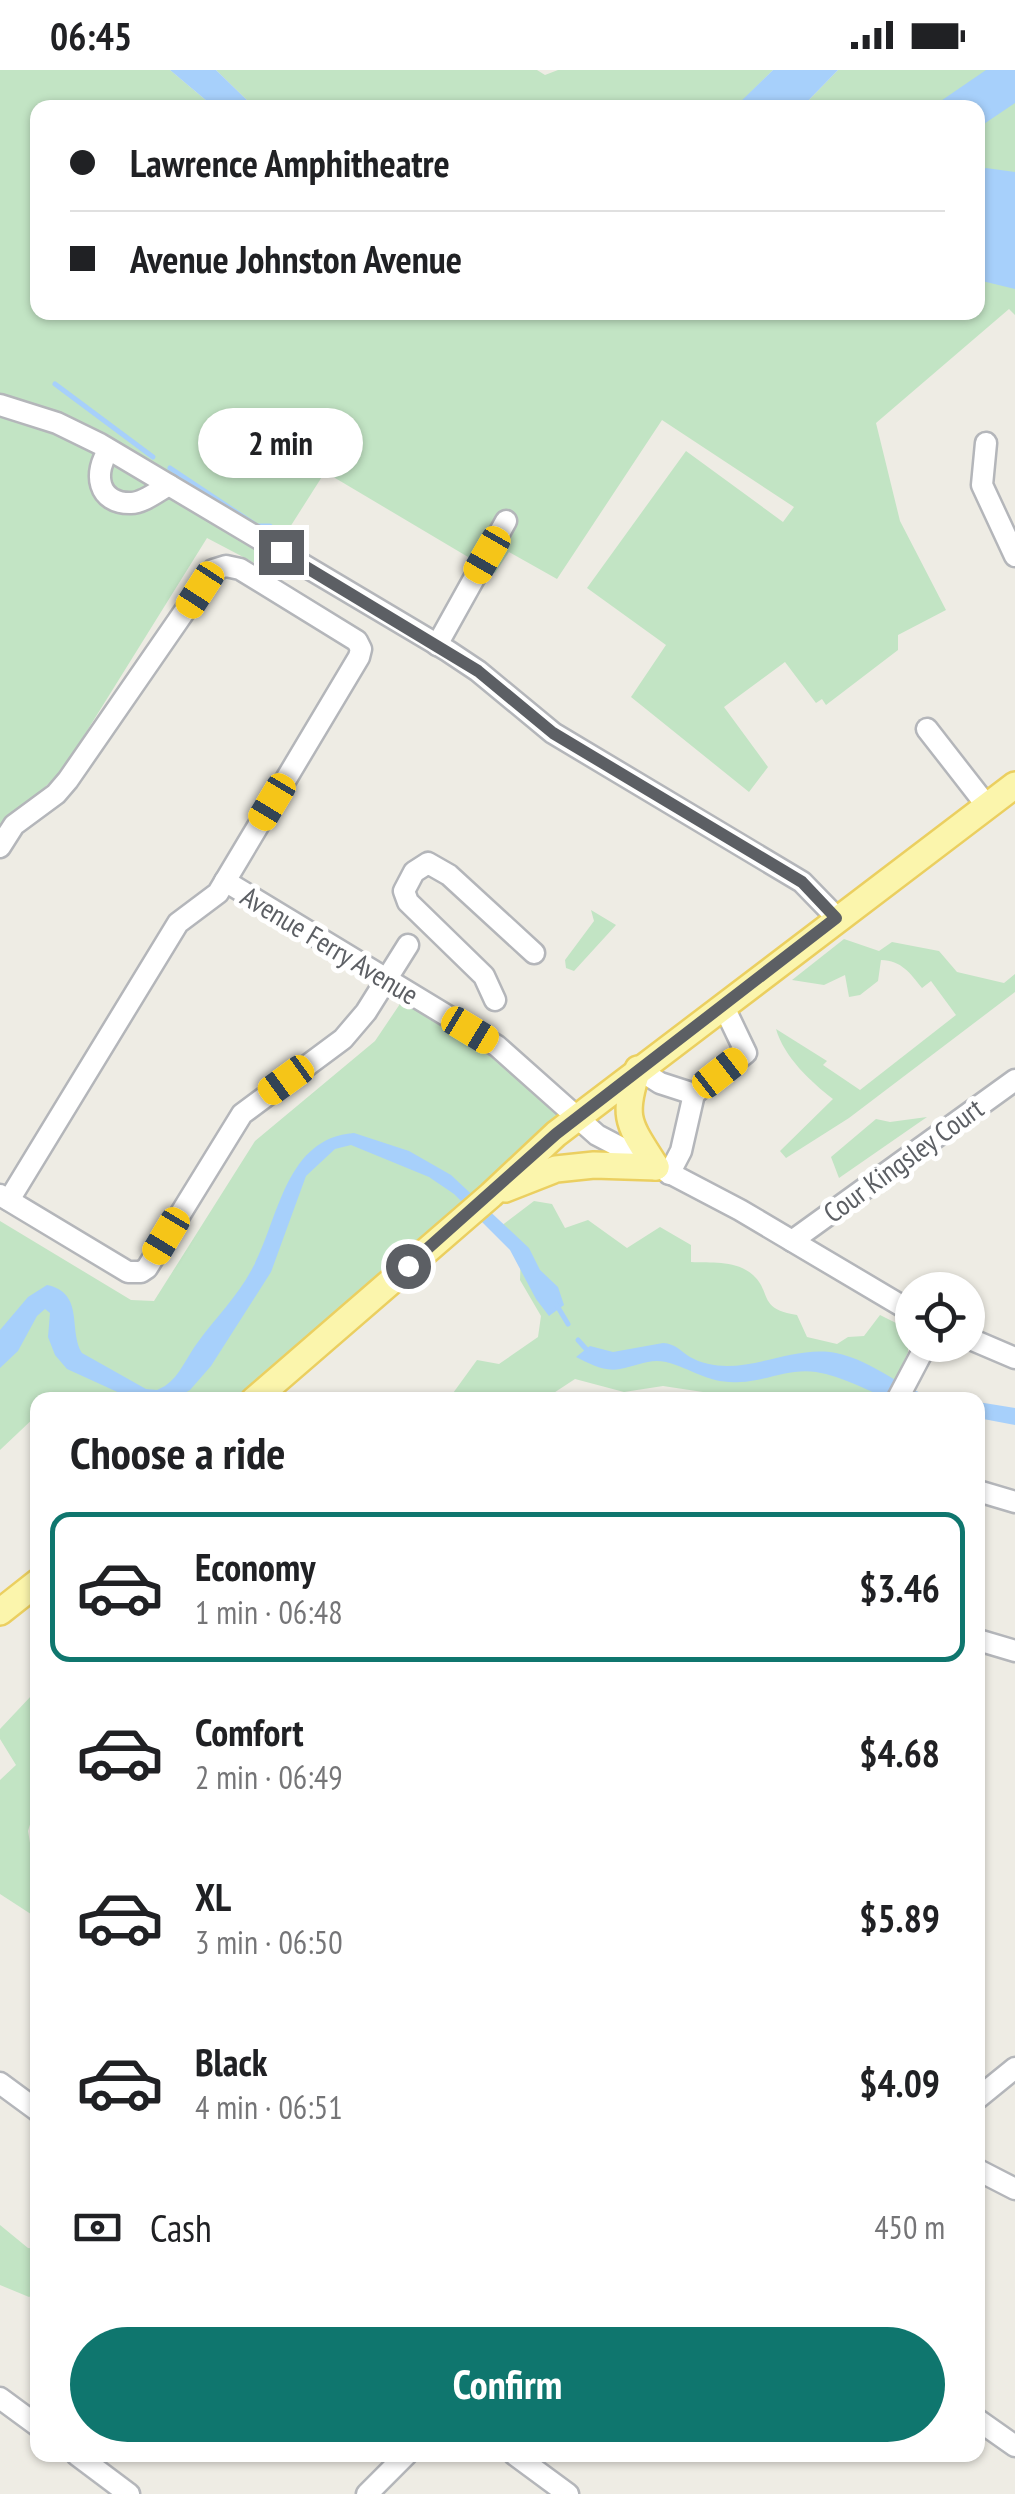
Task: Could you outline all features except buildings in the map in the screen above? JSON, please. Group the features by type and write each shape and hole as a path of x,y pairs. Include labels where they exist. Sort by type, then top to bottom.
{"main road":[{"path":"263,1392 577,1117 1015,786"},
{"path":"638,1069 629,1094 628,1116 663,1170"},
{"path":"491,1195 556,1170 594,1165 663,1170"},
{"path":"0,1612 30,1588"}],"street":[{"path":"0,405 58,424 109,450 436,645 478,671 553,733 802,882 836,918"},
{"path":"986,443 982,485 1015,556"},
{"path":"109,450 101,461 97,478 104,493 135,504 169,486"},
{"path":"436,645 506,521"},
{"path":"0,847 14,825 68,780 214,570 233,566 356,641 361,648 224,881 210,902 193,910 178,924 5,1197 128,1272 147,1268 242,1114 343,1038 366,1012 408,946"},
{"path":"927,730 988,806"},
{"path":"0,811 30,812"},
{"path":"495,1000 490,984 480,972 414,909 404,891 419,866 428,864 449,874 534,954"},
{"name":"Avenue Ferry Avenue","path":"224,881 497,1046 597,1135 895,1302"},
{"path":"663,1170 682,1151 694,1094 746,1053 723,1006"},
{"path":"24,1152 89,1044 110,1034"},
{"path":"638,1069 660,1083 694,1094"},
{"name":"Cour Kingsley Court","path":"792,1241 1015,1080"},
{"path":"985,1345 1015,1358"},
{"path":"901,1392 917,1362"},
{"path":"985,1492 1015,1502"},
{"path":"985,1642 1015,1651"},
{"path":"985,2092 1015,2068"},
{"path":"0,2084 30,2105"},
{"path":"985,2174 1015,2189"},
{"path":"0,2398 30,2420"},
{"path":"985,2425 1015,2446"},
{"path":"86,2462 129,2494"},
{"path":"366,2494 399,2462"},
{"path":"525,2462 568,2494"}],"green space":[{"path":"0,70 170,70 206,100 30,100 30,320 985,320 985,100 809,100 838,70 1015,70 1015,315 1009,309 876,423 900,521 946,610 898,635 898,650 826,705 822,699 816,703 785,662 724,707 768,767 749,792 631,697 666,645 587,588 686,451 783,522 794,507 662,420 557,579 509,552 495,573 325,472 264,568 207,538 62,771 0,829"},
{"path":"216,70 537,70 545,75 558,70 773,70 743,100 247,100"},
{"path":"591,910 616,925 574,971 566,968 565,960 594,921"},
{"path":"844,939 879,951 892,942 939,951 957,972 1004,983 1015,974 1015,992 849,1118 786,1158 780,1151 833,1099 792,1059 776,1029 827,1061 823,1065 860,1090 956,1015 931,981 922,988 904,968 888,961 881,960 878,981 860,995 849,997 845,975 824,985 792,980"},
{"path":"408,992 577,1117 263,1392 30,1392 30,1422 0,1450 0,1221 131,1300 154,1301 255,1141 375,1041"},
{"path":"927,1117 839,1178 831,1157 876,1119 890,1122"},
{"path":"534,1201 552,1204 565,1228 588,1220 627,1248 660,1227 691,1245 691,1262 731,1265 753,1275 776,1309 797,1315 807,1337 837,1344 848,1337 864,1336 880,1315 895,1322 895,1362 903,1362 890,1392 703,1392 663,1386 624,1392 575,1379 555,1392 454,1392 477,1360 499,1364 538,1337 541,1316 520,1280 521,1251 497,1229"},
{"path":"30,1697 30,1913 0,1894 0,1780 16,1765 0,1739 0,1729"},
{"path":"0,2225 30,2248 30,2296 0,2285"}],"water":[{"path":"170,70 216,70 247,100 206,100"},
{"path":"773,70 838,70 809,100 742,100"},
{"path":"986,70 1015,70 1015,103 985,123 985,100 942,100"},
{"path":"985,168 1015,172 1015,289 985,282"},
{"path":"354,1133 409,1151 451,1175 529,1248 540,1270 558,1287 564,1305 549,1316 510,1250 454,1194 429,1177 351,1145 335,1149 306,1176 271,1272 211,1366 190,1390 117,1392 67,1369 55,1355 48,1337 50,1313 45,1309 18,1351 0,1368 0,1330 28,1297 47,1285 67,1296 82,1353 146,1389 165,1386 247,1277 299,1165 313,1149 331,1138"},
{"path":"663,1343 698,1361 722,1366 809,1352 836,1353 920,1392 872,1392 816,1372 729,1382 660,1361 608,1369 576,1357 590,1346 613,1352"},
{"path":"985,1403 1015,1408 1015,1425 985,1419"}],"waterway":[{"path":"55,384 153,457"},
{"path":"170,468 257,526 270,526"},
{"path":"556,1304 568,1324"},
{"path":"578,1340 587,1350"}],"route":[{"path":"281,552 448,651 553,733 802,882 836,918 556,1134 408,1266"}]}
